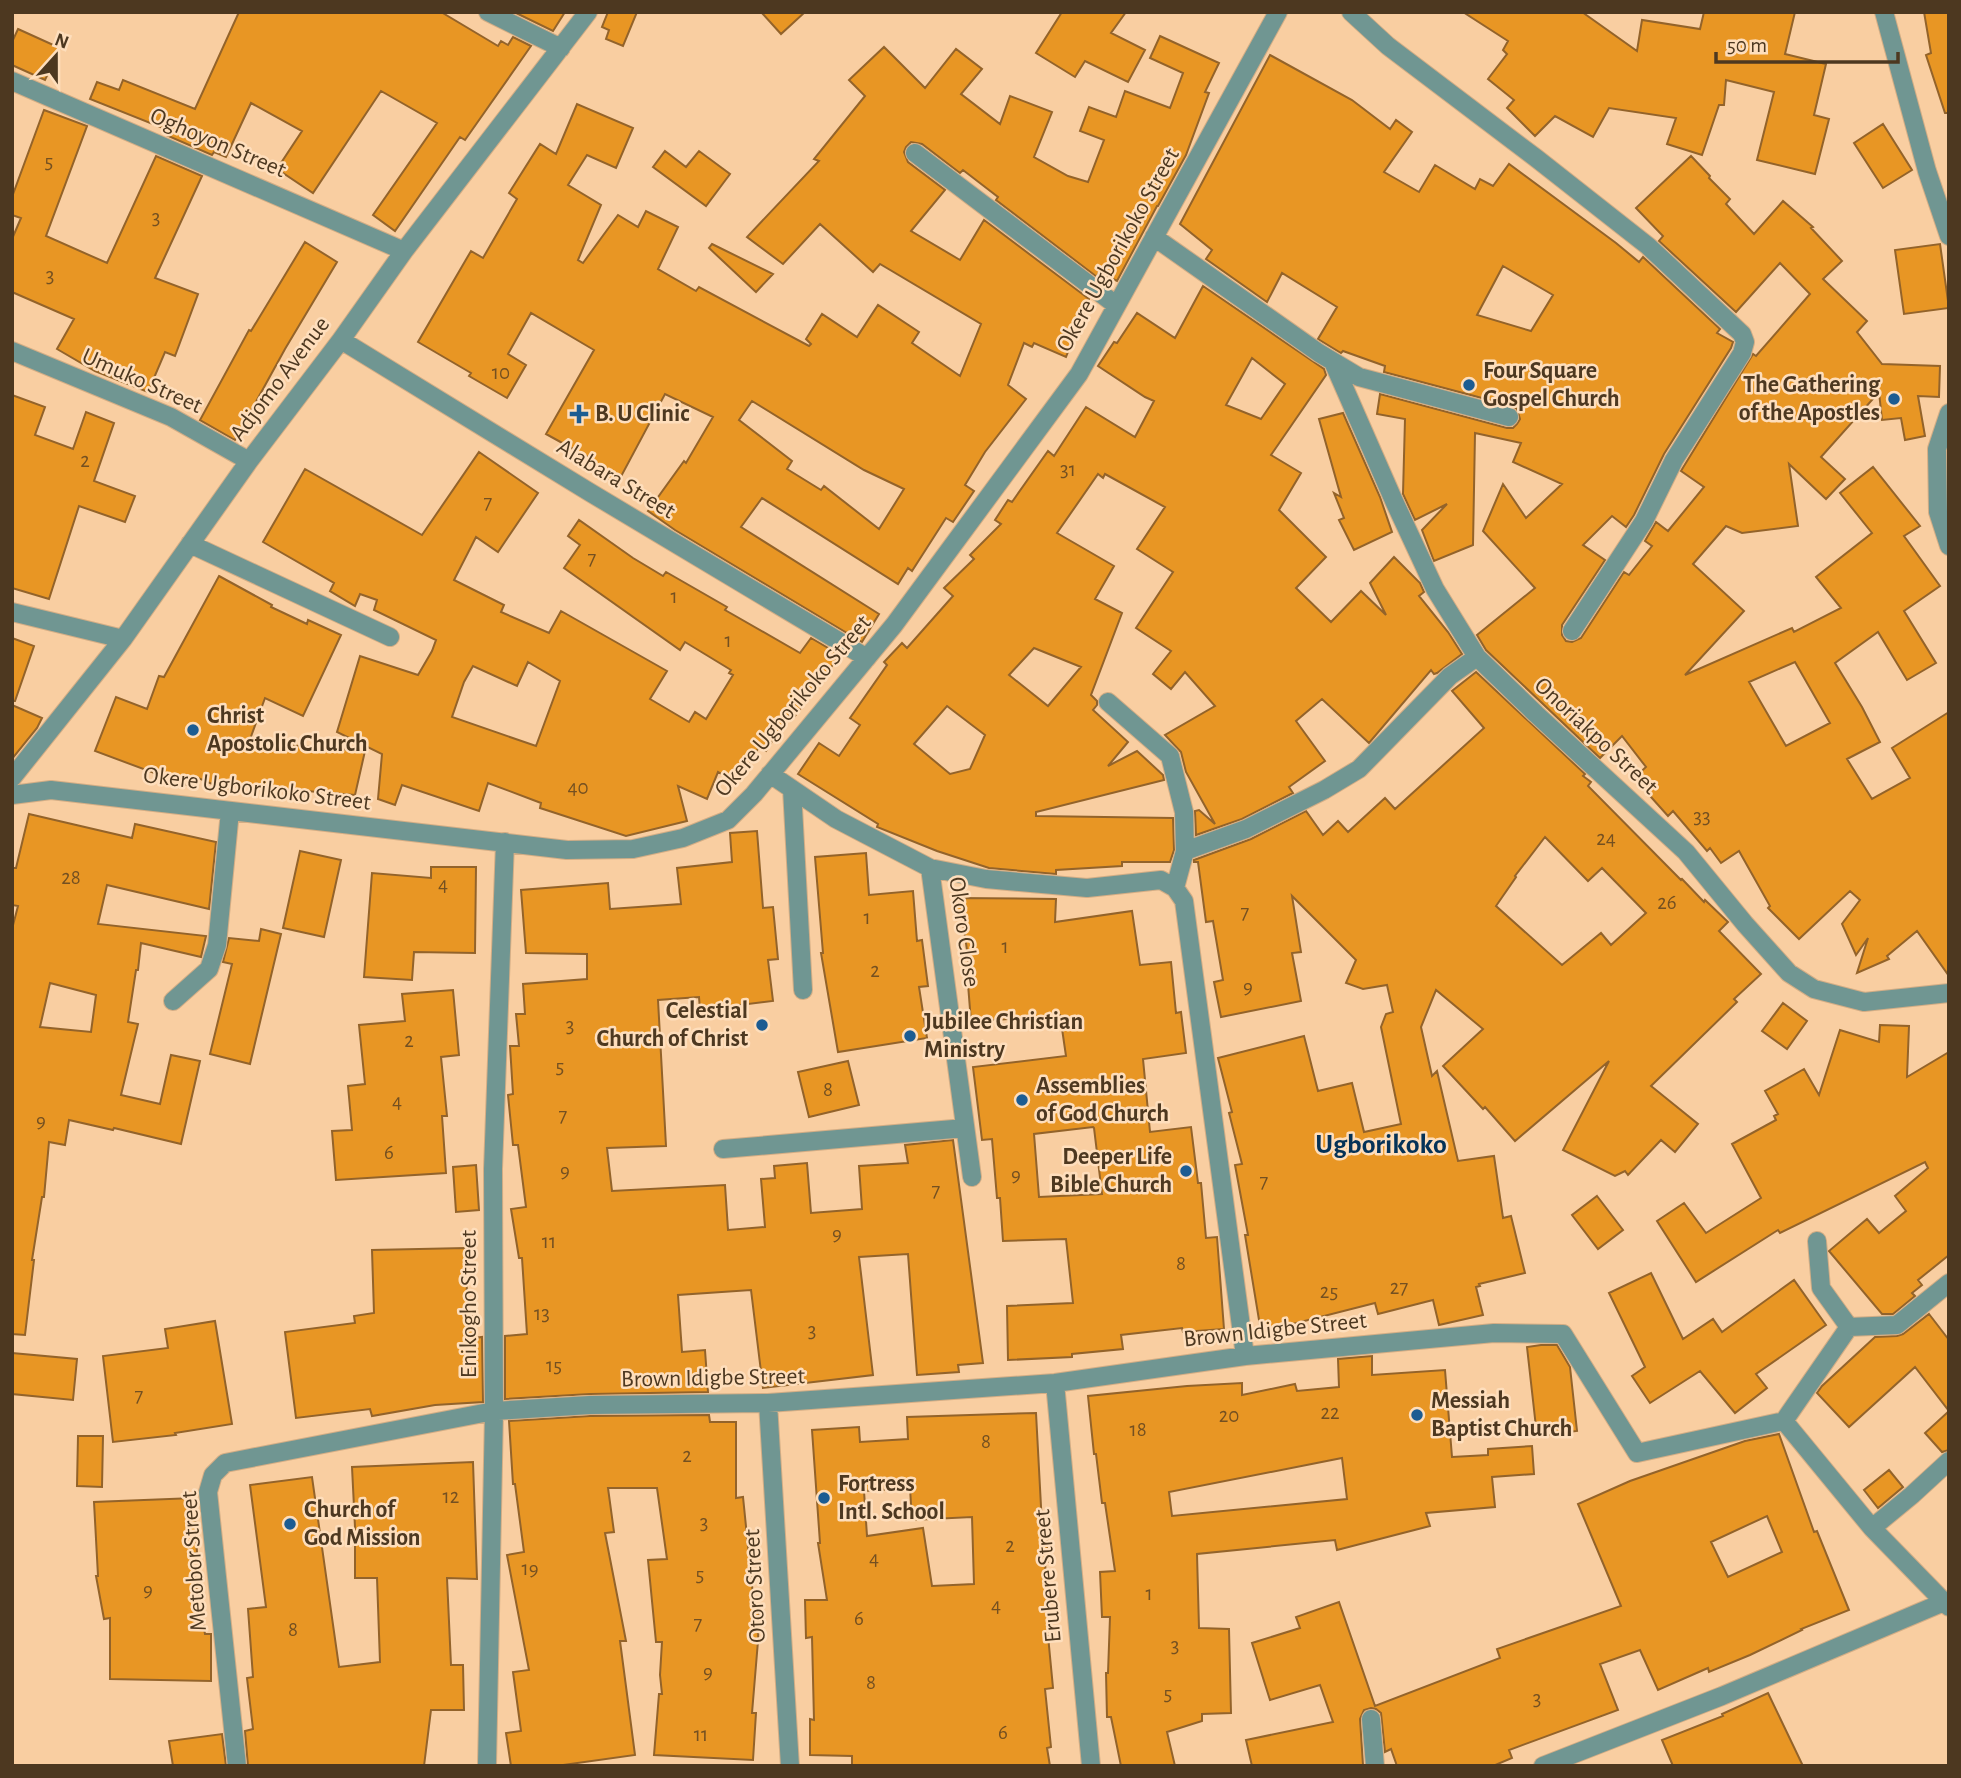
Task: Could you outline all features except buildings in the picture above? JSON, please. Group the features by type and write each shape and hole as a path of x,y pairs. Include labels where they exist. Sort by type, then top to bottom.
{"street":[{"path":"488,12 561,48"},
{"name":"Adjomo Avenue","path":"12,778 123,639 249,461 341,340 404,251 588,12"},
{"name":"Okere Ugborikoko Street","path":"12,795 51,790 567,849 633,849 683,838 727,820 754,794 894,625 1079,374 1278,12"},
{"path":"1351,12 1388,46 1648,246 1742,334 1745,342 1742,353 1674,460 1644,521 1572,631"},
{"path":"1884,12 1927,171 1949,236"},
{"name":"Oghoyon Street","path":"12,81 404,251"},
{"path":"915,153 1116,305"},
{"path":"1153,237 1318,353 1359,377 1509,417"},
{"name":"Alabara Street","path":"341,340 867,658"},
{"name":"Umuko Street","path":"12,351 171,417 249,461"},
{"name":"Onoriakpo Street","path":"1333,362 1435,589 1477,657 1686,852 1745,924 1790,973 1814,989 1864,1002 1949,993"},
{"path":"1949,414 1937,449 1938,512 1949,546"},
{"path":"190,544 390,637"},
{"path":"12,612 123,639"},
{"path":"1185,851 1246,829 1324,790 1359,769 1450,676 1477,657"},
{"path":"1108,702 1170,756 1184,812 1185,851 1175,888"},
{"path":"770,774 836,819 930,868 986,879 1087,888 1161,880 1175,888 1184,901 1245,1356"},
{"path":"792,789 803,990"},
{"path":"173,1001 209,969 217,945 230,811"},
{"name":"Enikogho Street","path":"486,1766 494,1411 493,1169 505,842"},
{"name":"Okoro Close","path":"930,868 972,1177"},
{"path":"723,1149 965,1128"},
{"path":"1817,1241 1821,1288 1849,1327"},
{"path":"1849,1327 1897,1325 1949,1283"},
{"path":"1543,1766 1946,1604 1872,1528 1784,1421 1849,1327"},
{"name":"Brown Idigbe Street","path":"494,1411 590,1405 768,1403 1055,1383 1245,1356 1494,1333 1563,1334 1637,1453 1784,1421"},
{"name":"Erubere Street","path":"1055,1383 1091,1766"},
{"name":"Otoro Street","path":"768,1403 790,1766"},
{"name":"Metobor Street","path":"237,1766 208,1492 213,1475 225,1463 494,1411"},
{"path":"1872,1528 1949,1461"},
{"path":"1371,1719 1375,1766"}],"place":[{"name":"Four Square Gospel Church","path":"1469,385"},
{"name":"The Gathering of the Apostles","path":"1894,399"},
{"name":"B. U Clinic","path":"579,414"},
{"name":"Christ Apostolic Church","path":"193,730"},
{"name":"Celestial Church of Christ","path":"762,1025"},
{"name":"Jubilee Christian Ministry","path":"910,1036"},
{"name":"Assemblies of God Church","path":"1022,1100"},
{"name":"Deeper Life Bible Church","path":"1186,1171"},
{"name":"Messiah Baptist Church","path":"1417,1415"},
{"name":"Fortress Intl. School","path":"824,1498"},
{"name":"Church of God Mission","path":"290,1524"}],"district":[{"name":"Ugborikoko","path":"1381,1145"}]}
